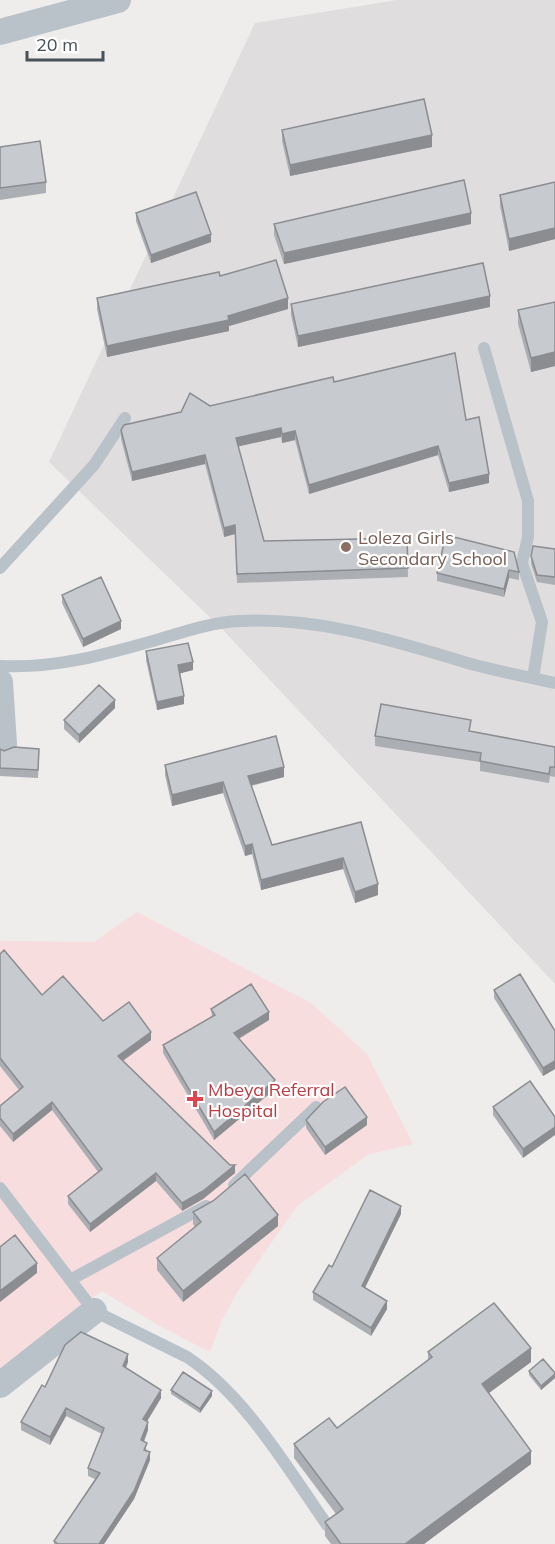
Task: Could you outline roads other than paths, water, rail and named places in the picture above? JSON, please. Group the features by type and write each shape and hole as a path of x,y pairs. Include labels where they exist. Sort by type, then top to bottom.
{"street":[{"path":"0,32 118,0"},
{"path":"0,682 4,744"},
{"path":"0,1385 94,1311"}],"lane":[{"path":"484,348 528,501 528,537 522,563 542,622 533,678"},
{"path":"0,568 94,465 125,418"},
{"path":"0,666 26,667 72,662 193,629 237,621 298,621 393,639 477,665 555,683"},
{"path":"70,1280 219,1197 316,1107"},
{"path":"0,1188 94,1311 200,1365 265,1437 327,1525"}],"place":[{"name":"Loleza Girls Secondary School","path":"346,547"},
{"name":"Mbeya Referral Hospital","path":"195,1099"}]}
